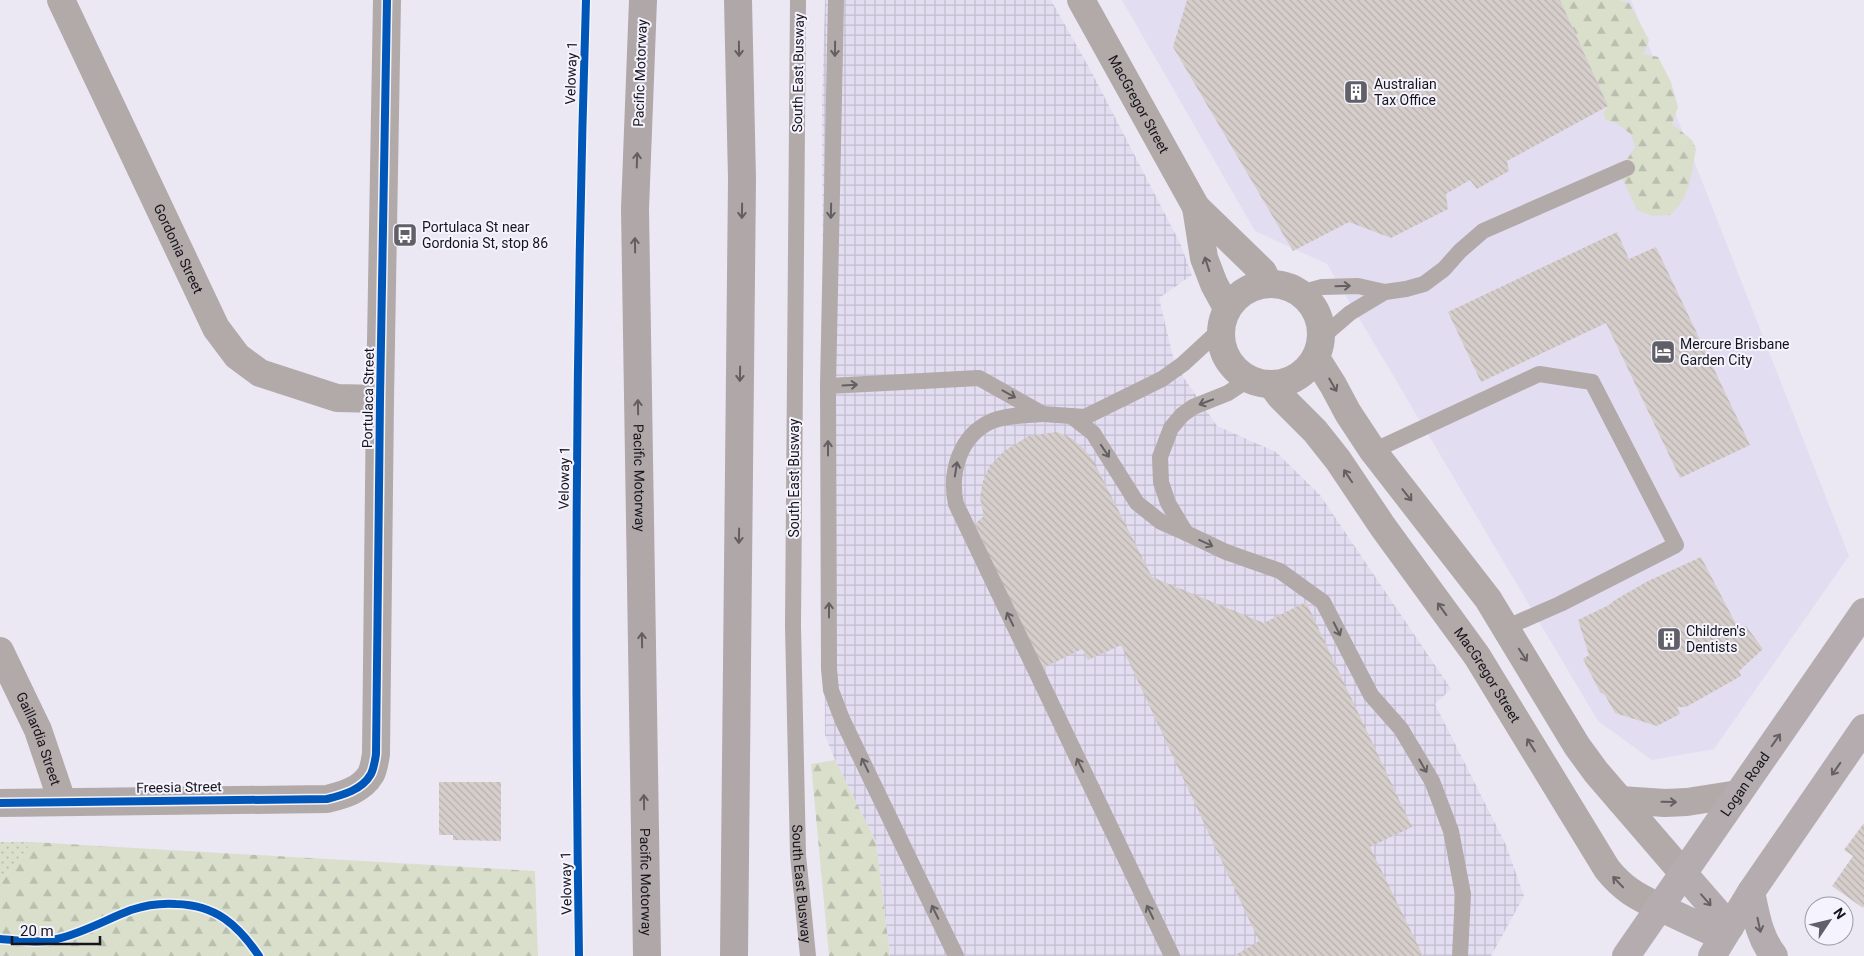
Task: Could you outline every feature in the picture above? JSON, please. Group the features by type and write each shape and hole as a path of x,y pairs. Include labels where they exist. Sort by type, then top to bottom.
{"highway":[{"name":"Pacific Motorway","path":"643,0 635,209 647,956"},
{"path":"734,956 742,179 738,0"}],"main road":[{"name":"Logan Road","path":"1626,956 1864,612"},
{"path":"1683,873 1722,940 1751,892 1864,728"},
{"path":"1751,892 1761,936 1765,946 1774,956"},
{"name":"MacGregor Street","path":"1659,907 1722,940"}],"street":[{"name":"Gordonia Street","path":"61,0 216,328 237,356 260,373 337,398 380,398"},
{"name":"Portulaca Street","path":"356,789 371,774 376,754 387,0"},
{"name":"MacGregor Street","path":"1081,0 1196,207 1263,272 1268,283"},
{"name":"MacGregor Street","path":"1196,207 1204,258 1224,318"},
{"path":"1268,283 1285,285 1300,293 1312,305 1319,320 1318,348 1308,369 1297,377 1285,382 1260,382 1236,371 1227,358 1221,344 1224,318 1238,296 1252,287 1268,283"},
{"path":"1318,348 1348,413 1373,451 1488,599 1577,746 1596,772 1683,873"},
{"name":"MacGregor Street","path":"1260,382 1280,396 1315,431 1382,527 1477,656 1612,875 1630,893 1659,907"},
{"name":"Gaillardia Street","path":"0,651 38,730 62,801"},
{"name":"Freesia Street","path":"0,803 327,799 341,796 356,789"},
{"path":"1620,800 1678,802 1738,794"}],"lane":[{"name":"South East Busway","path":"798,0 793,626 798,855 808,956"},
{"path":"836,0 828,386 829,669 831,690 846,727 956,956"},
{"path":"1300,293 1322,287 1358,286 1385,292 1424,284 1444,269 1460,251 1483,231 1627,168"},
{"path":"1318,348 1350,313 1385,292"},
{"path":"1172,956 956,504 954,495 955,466 960,451 980,429 992,421 1014,416 1043,414 1085,417 1162,380 1183,364 1224,318"},
{"path":"1373,451 1539,374 1592,382 1676,545 1560,604 1505,628"},
{"path":"828,386 979,378 1043,414"},
{"path":"1186,533 1168,502 1162,482 1160,457 1171,428 1193,406 1260,382"},
{"path":"1071,416 1093,434 1137,503 1161,522 1226,552 1280,572 1323,602 1371,695 1401,729 1432,781 1452,831 1463,894 1460,956"}],"shaded area":[{"path":"825,0 1051,0 1092,73 1180,243 1192,275 1159,298 1175,365 1217,426 1276,452 1320,495 1451,689 1435,704 1506,845 1524,896 1491,956 890,956 876,842 835,760 825,735 822,102"},
{"path":"1122,0 1631,0 1849,556 1714,749 1652,760 1598,721 1327,264 1255,231"}],"green space":[{"path":"1560,0 1619,0 1629,3 1649,40 1644,54 1658,57 1671,82 1678,107 1672,124 1692,140 1696,149 1686,193 1677,208 1670,215 1652,216 1637,210 1622,178 1622,167 1635,147 1631,134 1614,122 1606,120 1603,114 1608,106"},
{"path":"835,760 876,842 890,956 829,956 811,764"},
{"path":"0,842 32,842 0,884"},
{"path":"32,842 535,871 538,956 0,956 0,884"}],"building":[{"path":"1187,0 1560,0 1608,106 1507,161 1509,171 1477,189 1470,180 1446,194 1448,209 1391,238 1349,222 1293,251 1173,47"},
{"name":"Mercure Brisbane Garden City","path":"1617,232 1629,259 1656,247 1750,445 1680,478 1606,323 1481,382 1448,312"},
{"path":"1057,432 1071,438 1093,460 1152,577 1264,623 1306,602 1412,827 1370,847 1423,956 1234,956 1259,941 1121,645 1088,660 1082,649 1041,669 975,524 984,516 980,498 983,481 989,467 1004,451 1029,436"},
{"name":"Children's Dentists","path":"1701,557 1738,628 1746,626 1763,649 1739,671 1741,676 1686,707 1677,707 1680,714 1657,726 1615,713 1605,695 1600,692 1583,659 1589,655 1578,620 1609,605 1648,581"},
{"path":"439,782 501,782 501,841 453,840 453,835 439,835"},
{"path":"1864,823 1863,908 1854,902 1854,896 1846,896 1832,886 1853,856 1844,850"}],"cycle path":[{"path":"0,803 327,799 346,794 357,788 371,774 376,754 387,0"},
{"name":"Veloway 1","path":"579,956 577,478 586,0"},
{"path":"0,939 50,940 76,933 137,908 176,904 203,908 225,919 243,935 259,956"}],"place":[{"name":"Australian Tax Office","path":"1356,92"},
{"name":"Portulaca St near Gordonia St, stop 86","path":"405,235"},
{"name":"Mercure Brisbane Garden City","path":"1663,352"},
{"name":"Children's Dentists","path":"1669,639"}]}
